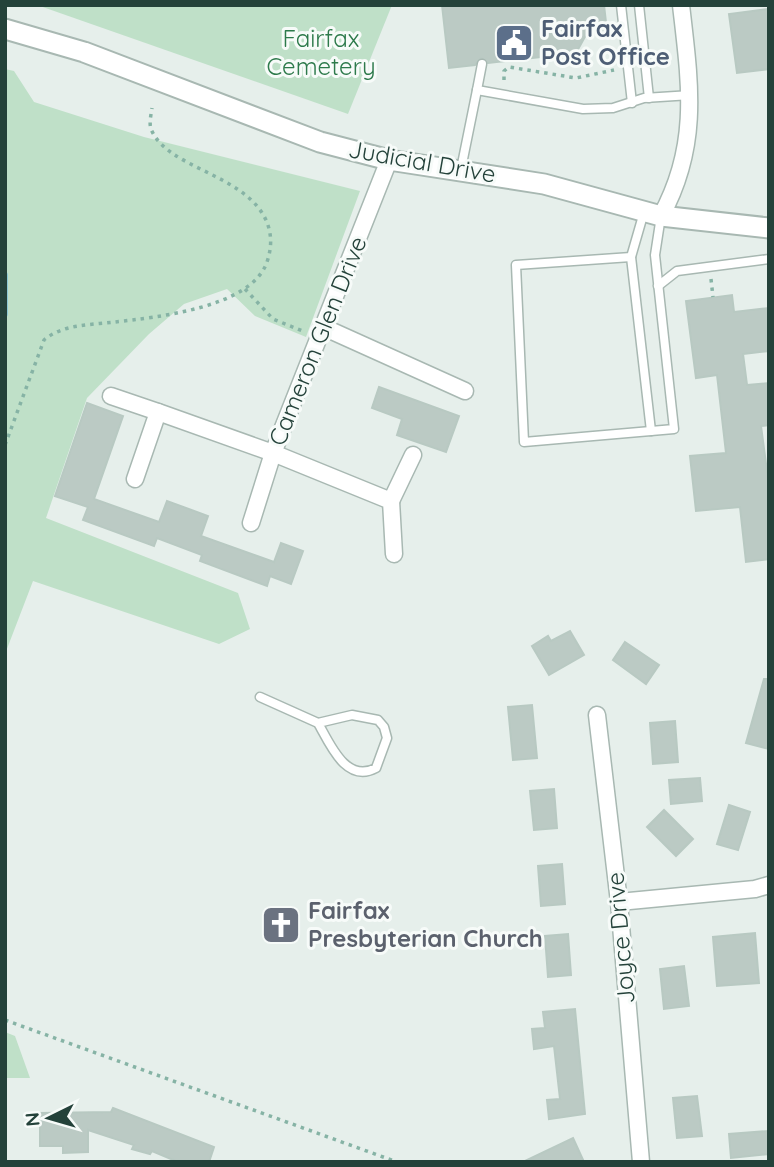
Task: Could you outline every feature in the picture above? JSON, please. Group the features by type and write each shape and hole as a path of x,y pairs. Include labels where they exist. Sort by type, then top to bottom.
{"street":[{"path":"653,214 678,186 690,130 691,96 681,5"},
{"name":"Judicial Drive","path":"5,29 84,52 320,142 389,160 461,169 544,184 653,214 769,228"},
{"name":"Cameron Glen Drive","path":"251,523 273,453 389,160"},
{"path":"322,332 465,391"},
{"path":"111,396 273,453 391,501"},
{"path":"135,479 158,412"},
{"path":"394,554 391,501 413,455"},
{"name":"Joyce Drive","path":"597,715 619,902 640,1162"},
{"path":"619,902 755,889 769,885"}],"lane":[{"path":"621,5 632,103"},
{"path":"639,5 649,98"},
{"path":"461,169 482,64"},
{"path":"477,90 583,109 613,108 649,98 691,96"},
{"path":"652,431 631,257 653,214"},
{"path":"631,257 516,265 524,442 674,429 653,214"},
{"path":"658,286 677,271 769,259"},
{"path":"260,697 318,723 336,754 349,769 368,772 376,768 387,738 384,727 377,720 352,715 318,723"}],"path":[{"path":"504,82 504,71 509,67 576,78 614,70"},
{"path":"5,445 44,340 56,330 141,319 212,304 245,289 263,275 271,252 271,231 260,207 225,179 173,154 157,140 150,127 152,108"},
{"path":"245,289 273,319 322,332"},
{"path":"5,1020 397,1162"}],"green space":[{"name":"Fairfax Cemetery","path":"37,5 392,5 348,114"},
{"path":"5,69 14,71 34,102 144,137 360,191 306,337 255,316 227,289 184,304 149,334 87,398 46,518 238,593 250,629 219,644 33,581 5,654"},
{"path":"5,1032 15,1036 30,1078 5,1078"}],"building":[{"name":"Fairfax Post Office","path":"442,5 604,5 607,31 587,33 576,53 488,63 481,58 475,65 449,68"},
{"path":"769,9 769,69 737,73 729,14"},
{"path":"732,295 734,312 769,308 769,351 743,354 747,385 769,383 769,425 761,426 769,486 769,559 746,562 740,507 696,511 690,456 726,453 717,375 696,378 686,301"},
{"path":"379,387 459,416 446,452 397,435 402,419 372,408"},
{"path":"87,403 123,416 94,499 159,522 167,501 208,516 201,536 274,562 281,543 303,551 291,584 270,576 267,586 200,561 202,555 157,538 154,546 83,520 88,507 55,496"},
{"path":"570,631 584,655 549,675 532,646 548,636 551,641"},
{"path":"625,642 659,665 646,684 613,660"},
{"path":"764,679 769,679 769,749 746,743"},
{"path":"532,705 537,758 513,760 508,707"},
{"path":"675,721 678,762 653,764 650,723"},
{"path":"700,778 702,801 671,804 669,780"},
{"path":"554,789 557,828 534,830 530,791"},
{"path":"729,805 750,812 738,850 717,844"},
{"path":"664,810 693,839 676,856 647,827"},
{"path":"562,864 565,904 541,906 538,866"},
{"path":"755,933 759,983 717,986 713,937"},
{"path":"568,934 571,975 548,977 545,936"},
{"path":"684,966 689,1006 664,1009 660,969"},
{"path":"575,1009 585,1114 549,1119 547,1100 560,1099 554,1046 534,1049 532,1029 545,1028 543,1012"},
{"path":"697,1096 702,1136 677,1138 673,1098"},
{"path":"113,1108 214,1147 209,1162 178,1162 152,1151 150,1154 132,1149 134,1145 88,1130 88,1152 63,1153 63,1146 40,1146 40,1113 111,1112"},
{"path":"769,1131 769,1154 731,1158 729,1134"},
{"path":"573,1138 584,1162 523,1162"}],"waterway":[{"path":"5,275 5,314"}],"place":[{"name":"Fairfax Post Office","path":"514,43"},
{"name":"Fairfax Presbyterian Church","path":"281,925"}]}
